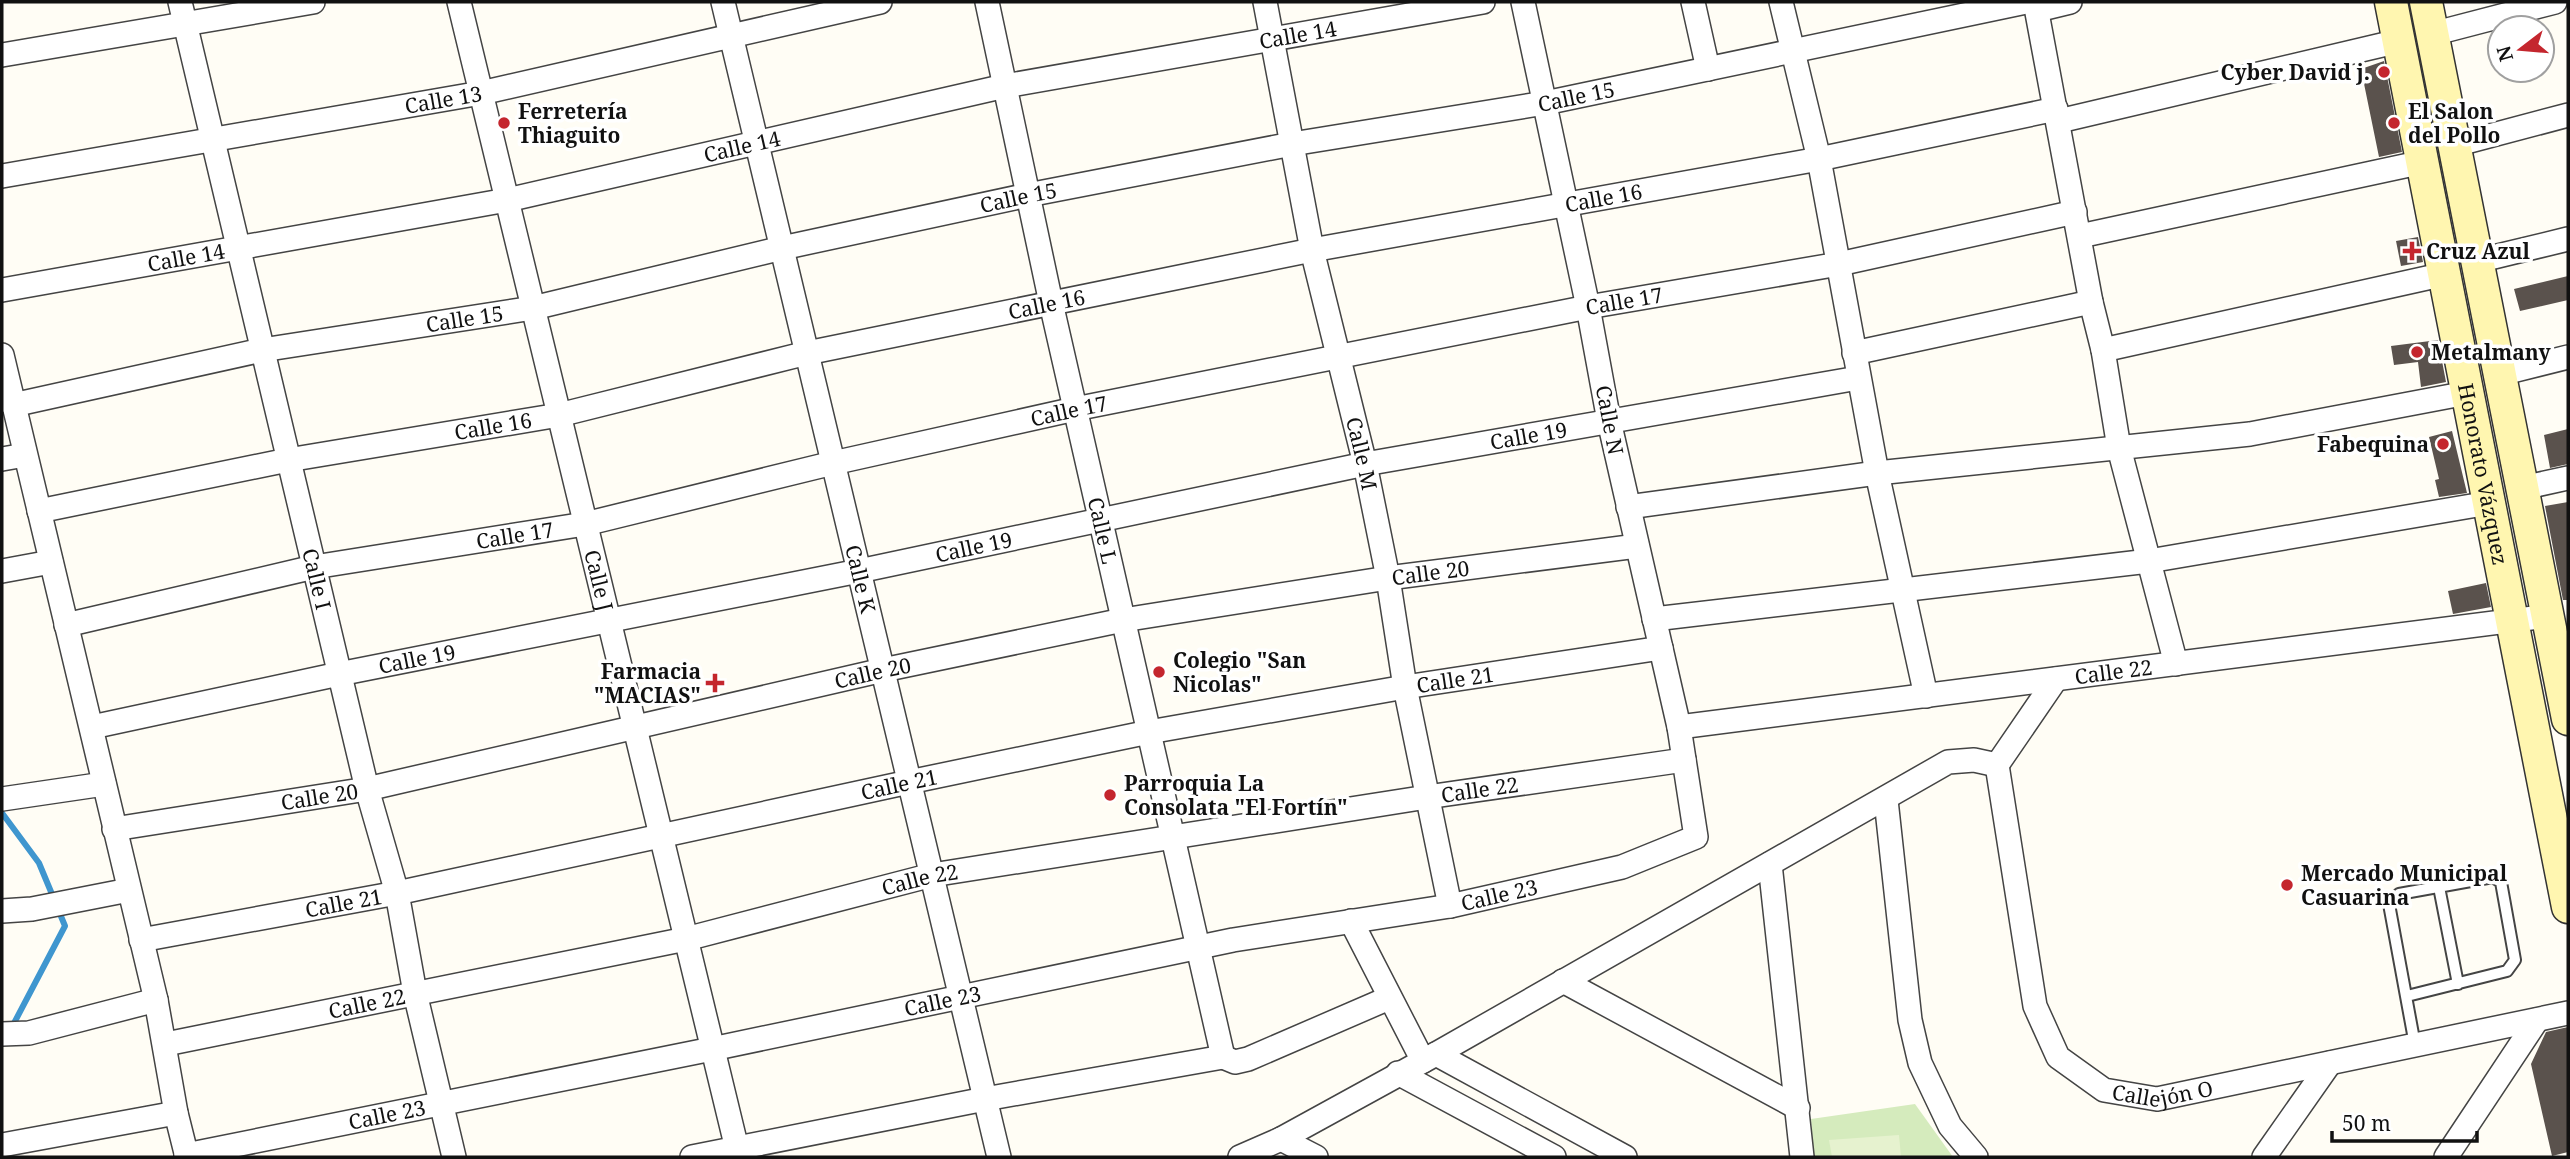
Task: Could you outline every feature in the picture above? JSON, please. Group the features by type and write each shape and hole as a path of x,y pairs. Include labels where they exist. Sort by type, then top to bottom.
{"street":[{"path":"2,55 183,13 313,2"},
{"name":"Calle J","path":"459,2 738,1153"},
{"name":"Calle K","path":"723,2 999,1157"},
{"name":"Calle 13","path":"2,176 481,93 880,2"},
{"name":"Calle L","path":"987,2 1051,303 1223,1057"},
{"name":"Calle M","path":"1265,2 1274,38 1312,250 1365,464 1388,579 1405,687 1450,906"},
{"name":"Calle 14","path":"2,290 507,200 1005,86 1483,2"},
{"name":"Calle N","path":"1523,2 1588,307 1609,421 1679,727 1696,838"},
{"path":"1693,2 1707,68"},
{"path":"1781,2 1819,159 1858,378 1926,696"},
{"name":"Calle 15","path":"13,405 262,350 533,308 782,248 1028,195 1292,144 1545,103 1791,50 2032,4 2070,2"},
{"name":"Honorato Vázquez","path":"2391,2 2568,907"},
{"name":"Honorato Vázquez","path":"2426,2 2568,719"},
{"path":"2432,34 2555,2"},
{"path":"2032,4 2058,115 2119,448 2176,664"},
{"name":"Calle I","path":"183,13 366,789 397,893 415,993 454,1157"},
{"name":"Calle 16","path":"39,511 288,460 559,415 807,353 1051,303 1312,250 2058,115 2399,41"},
{"path":"2455,145 2568,115"},
{"path":"2080,236 2423,162"},
{"name":"Calle 17","path":"66,625 314,567 585,524 833,463 1075,409 1588,307 1839,264 2075,212"},
{"path":"2477,261 2568,239"},
{"path":"2103,350 2445,274"},
{"path":"1854,353 2091,302"},
{"path":"2,355 156,1000 186,1156"},
{"path":"2500,374 2568,357"},
{"name":"Calle 19","path":"92,727 339,674 859,571 1365,464 1858,378"},
{"path":"1628,507 1877,473 2250,434 2467,393"},
{"path":"2,459 26,455"},
{"path":"2522,488 2568,478"},
{"path":"1654,619 2149,561 2489,503"},
{"name":"Calle 20","path":"114,829 366,789 883,670 1123,620 1388,579 1637,546"},
{"path":"2,571 51,562"},
{"name":"Calle 22","path":"1679,727 2548,616"},
{"name":"Calle 21","path":"141,940 397,893 1149,732 1405,687 1661,648"},
{"path":"1240,1157 1281,1139 1430,1057 1886,800 1948,762 1974,760 1997,765 2056,679"},
{"name":"Calle 22","path":"166,1044 686,939 932,875 1427,797 1684,760"},
{"name":"Callejón O","path":"1997,765 2035,1006 2058,1057 2104,1090 2157,1100 2568,1013"},
{"path":"2,799 104,784"},
{"path":"1886,800 1910,1020 1920,1063 1950,1126 1976,1157"},
{"name":"Calle 23","path":"186,1156 1198,947 1450,906 1622,867 1696,838"},
{"path":"1770,864 1802,1157"},
{"path":"2,911 32,909 129,890"},
{"path":"1350,921 1389,998 1430,1057 1625,1157"},
{"path":"1563,981 1798,1108"},
{"path":"692,1157 738,1153 985,1099 1223,1057 1235,1062 1248,1059 1389,998"},
{"path":"2,1034 29,1032 156,1000"},
{"path":"2446,1157 2537,1020"},
{"path":"2264,1157 2330,1063"},
{"path":"1398,1073 1554,1157"},
{"path":"2,1144 176,1113"},
{"path":"1281,1139 1316,1157"}],"lane":[{"path":"2407,996 2507,971 2515,960 2501,882 2493,877 2399,894 2389,904 2415,1045"},
{"path":"2439,887 2458,984"}],"green space":[{"path":"1915,1104 1953,1157 1814,1157 1811,1119"},
{"path":"1899,1135 1901,1157 1832,1157 1829,1140"}],"building":[{"path":"2384,61 2402,152 2379,157 2361,69"},
{"name":"Cruz Azul","path":"2418,237 2423,262 2401,266 2396,241"},
{"path":"2568,276 2568,300 2520,311 2514,289"},
{"path":"2438,340 2446,382 2421,387 2418,362 2394,365 2391,346"},
{"path":"2568,429 2568,464 2550,468 2544,435"},
{"path":"2452,431 2467,493 2439,497 2435,480 2439,479 2429,437"},
{"path":"2568,502 2568,600 2563,600 2545,506"},
{"path":"2486,583 2491,607 2453,614 2448,591"},
{"path":"2568,1027 2568,1152 2552,1156 2531,1064 2546,1032"}],"waterway":[{"path":"2,813 39,863 54,899"},
{"path":"12,1027 65,926 58,909"}],"place":[{"name":"Cyber David j.","path":"2384,72"},
{"name":"Ferretería Thiaguito","path":"504,123"},
{"name":"El Salon del Pollo","path":"2394,123"},
{"name":"Cruz Azul","path":"2412,251"},
{"name":"Metalmany","path":"2417,352"},
{"name":"Fabequina","path":"2443,444"},
{"name":"Colegio \"San Nicolas\"","path":"1159,672"},
{"name":"Farmacia \"MACIAS\"","path":"715,683"},
{"name":"Parroquia La Consolata \"El Fortín\"","path":"1110,795"},
{"name":"Mercado Municipal Casuarina","path":"2287,885"}]}
